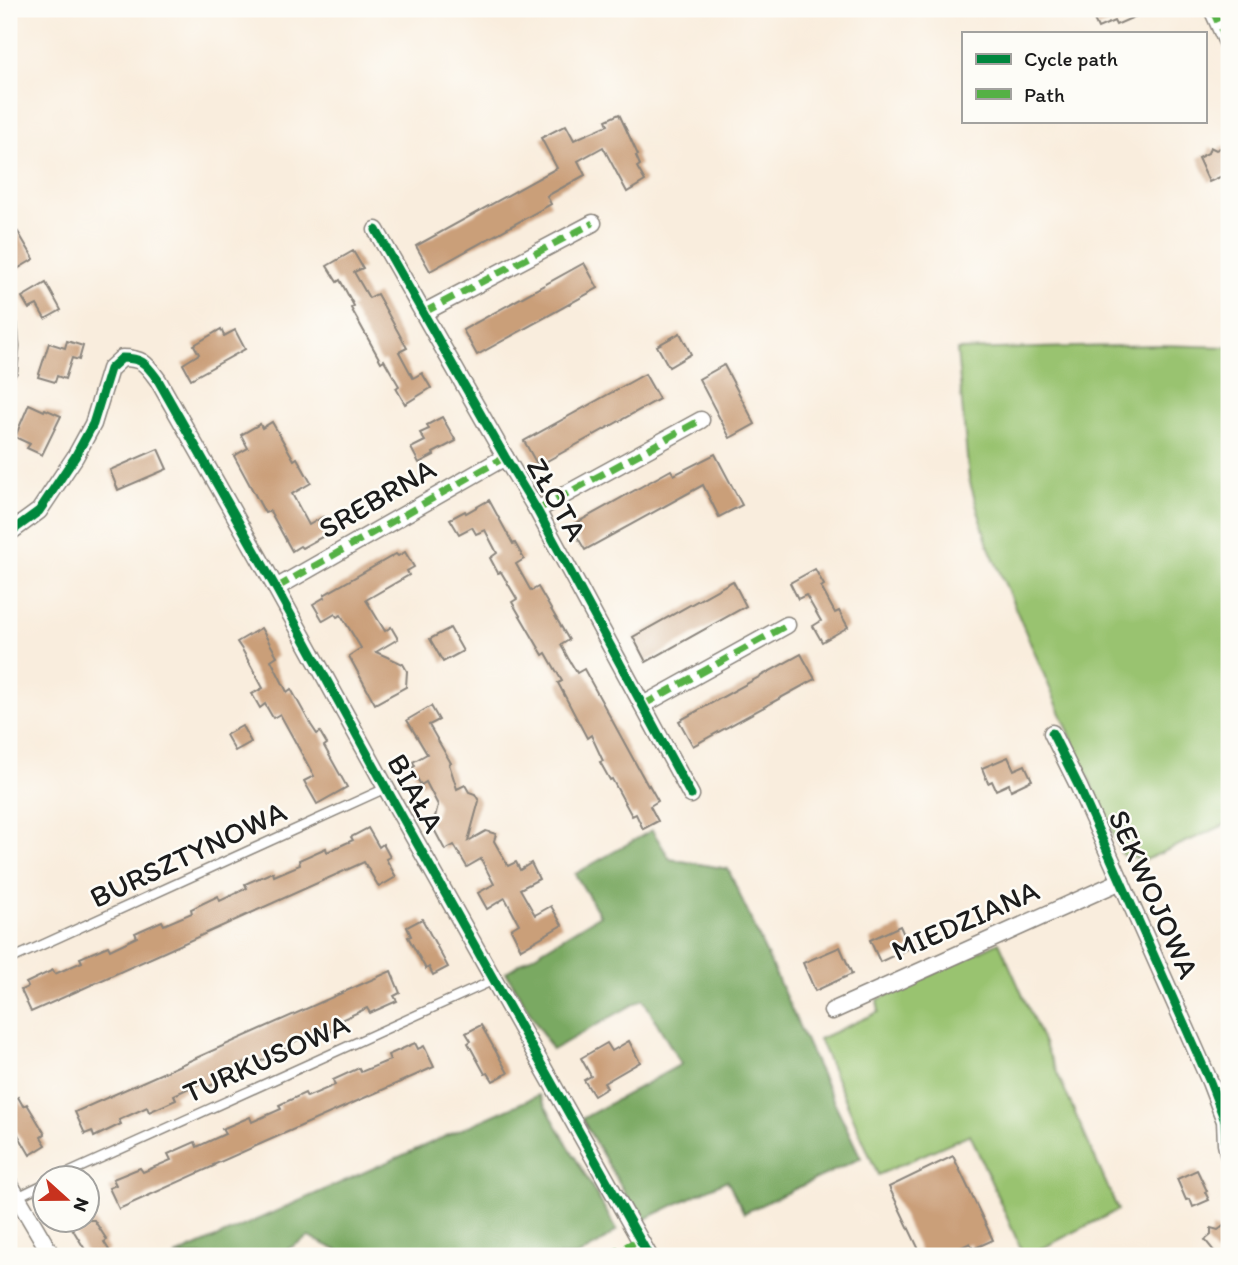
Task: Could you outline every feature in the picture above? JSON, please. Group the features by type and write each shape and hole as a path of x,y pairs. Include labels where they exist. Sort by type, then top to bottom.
{"street":[{"path":"1212,9 1229,47"},
{"path":"423,313 593,223"},
{"name":"ZŁOTA","path":"376,230 537,510 691,795"},
{"path":"9,324 9,370"},
{"name":"BIAŁA","path":"9,533 39,511 75,457 93,424 110,369 122,358 136,358 148,366 276,588 649,1256"},
{"path":"537,510 701,420"},
{"name":"SREBRNA","path":"276,588 505,457"},
{"path":"643,705 787,625"},
{"name":"SEKWOJOWA","path":"1052,733 1079,787 1227,1120 1226,1144 1229,1157"},
{"name":"MIEDZIANA","path":"832,1011 1121,881"},
{"path":"13,1190 52,1256"}],"lane":[{"name":"BURSZTYNOWA","path":"9,960 386,788"},
{"name":"TURKUSOWA","path":"88,1164 494,980"},
{"path":"13,1190 32,1186"}],"green space":[{"path":"1158,345 1229,347 1229,823 1145,860 1122,855 988,545 969,479 957,350"},
{"path":"652,830 670,859 728,869 861,1158 744,1213 727,1180 641,1221 582,1119 681,1064 643,999 552,1050 506,972 600,915 575,874"},
{"path":"999,942 1118,1210 1027,1256 1024,1256 970,1134 878,1175 819,1039 879,1012 877,1000"},
{"path":"539,1095 617,1230 577,1256 350,1256 309,1237 288,1249 285,1256 175,1256"}],"building":[{"path":"1089,9 1152,9 1116,25 1114,21 1098,28"},
{"path":"619,114 638,155 636,156 640,165 637,167 645,181 627,192 603,147 578,161 585,175 547,196 551,204 430,271 416,246 557,168 541,138 566,125 574,140 608,125 606,120"},
{"path":"1229,144 1229,173 1209,182 1198,158 1208,153 1210,147 1216,150"},
{"path":"18,232 34,259 17,269 9,255 9,238"},
{"path":"353,251 363,268 354,272 369,298 377,294 407,348 399,352 413,378 422,373 431,388 405,404 396,388 399,386 384,360 381,362 351,308 354,306 340,280 337,282 327,266"},
{"path":"584,263 598,288 477,355 463,330"},
{"path":"46,283 61,310 45,319 37,305 29,309 22,297"},
{"path":"221,329 224,336 235,330 245,349 191,379 183,364 199,354 194,345"},
{"path":"680,333 691,354 669,367 657,346"},
{"path":"67,341 83,346 79,360 72,358 65,379 57,376 55,382 38,377 49,343 65,348"},
{"path":"724,365 755,424 730,438 699,379"},
{"path":"645,374 659,399 538,466 524,441"},
{"path":"29,404 61,416 42,455 27,448 30,444 15,437"},
{"path":"442,417 456,441 419,463 411,448 425,441 420,433 429,429 427,425"},
{"path":"272,422 311,483 292,494 309,525 323,517 331,532 292,551 270,511 265,513 234,456 248,448 241,435 260,424 262,428"},
{"path":"158,449 167,469 118,490 110,470"},
{"path":"715,454 742,505 719,517 703,485 585,550 571,526 671,470 674,475"},
{"path":"489,500 524,559 516,564 531,591 538,587 569,640 561,645 568,658 577,673 584,669 658,801 650,806 658,821 643,829 636,814 632,816 612,779 610,780 600,762 603,761 591,735 587,738 558,683 562,681 546,653 543,655 512,602 517,599 490,558 497,553 485,530 476,534 472,527 459,534 450,519"},
{"path":"405,552 414,567 407,571 409,575 366,600 385,631 391,627 398,639 376,652 403,664 407,671 406,687 375,704 349,656 361,648 341,615 337,617 335,614 323,621 313,604 396,554 398,556"},
{"path":"815,569 835,613 839,611 848,627 822,642 813,626 821,621 806,595 798,599 790,583"},
{"path":"733,581 746,606 646,662 633,637"},
{"path":"261,628 277,656 271,660 287,692 291,689 317,734 320,732 327,744 324,746 347,787 317,804 304,781 314,776 280,714 273,718 265,704 260,708 252,694 263,688 237,642"},
{"path":"450,628 463,651 443,662 430,639"},
{"path":"801,654 815,679 693,746 679,721"},
{"path":"431,706 439,720 429,725 451,763 449,764 457,789 465,785 479,801 468,841 486,831 496,834 494,841 508,866 516,862 520,870 531,863 539,879 520,889 535,915 551,906 562,925 521,949 511,929 519,924 505,898 487,909 478,893 494,884 481,859 467,867 454,845 445,850 429,820 435,817 438,805 426,782 421,785 411,768 415,766 413,762 427,754 407,720"},
{"path":"242,726 251,742 235,751 226,735"},
{"path":"1008,757 1014,770 1025,765 1032,780 1011,790 1009,784 996,790 992,781 988,783 982,768"},
{"path":"368,828 379,847 383,844 390,857 386,859 396,877 379,887 364,862 31,1012 21,990 28,987 26,983 53,970 55,974 82,962 80,958 108,946 110,950 137,937 135,933 162,921 164,925 192,913 191,909 218,896 220,901 247,888 245,884 273,872 274,876 300,865 299,860 326,848 327,852 353,840 351,837"},
{"path":"422,919 448,967 433,975 429,967 426,969 408,937 411,936 407,927"},
{"path":"900,926 910,948 880,962 870,940"},
{"path":"840,947 852,974 815,991 803,963"},
{"path":"391,971 400,993 394,996 397,1001 370,1013 367,1008 339,1021 342,1026 315,1039 312,1033 285,1046 286,1050 259,1062 257,1057 229,1070 232,1076 205,1088 202,1082 174,1095 176,1100 149,1112 147,1107 119,1120 121,1124 94,1137 92,1131 85,1134 75,1112"},
{"path":"481,1025 508,1073 493,1081 488,1073 485,1074 468,1043 471,1041 466,1033"},
{"path":"629,1041 640,1062 604,1083 607,1088 594,1096 584,1080 591,1076 581,1058 607,1043 612,1051"},
{"path":"415,1043 418,1049 424,1046 434,1067 119,1209 109,1188 116,1185 113,1179 140,1168 143,1172 171,1160 168,1154 195,1142 197,1147 225,1134 222,1129 250,1117 252,1122 281,1109 279,1105 305,1093 307,1097 335,1085 333,1080 359,1068 361,1072 390,1060 388,1055"},
{"path":"18,1097 23,1106 27,1104 45,1134 41,1137 46,1145 30,1155 9,1119 9,1103"},
{"path":"953,1156 993,1240 973,1249 970,1243 943,1256 922,1256 889,1187"},
{"path":"1197,1170 1209,1200 1193,1207 1190,1199 1186,1200 1177,1179"},
{"path":"1229,1222 1229,1256 1218,1256 1205,1240 1211,1235 1211,1228 1218,1230"},
{"path":"102,1232 109,1250 99,1256 89,1256 76,1234"}],"marked path":[{"path":"1212,9 1229,47"},
{"path":"423,313 593,223"},
{"path":"9,324 9,370"},
{"path":"537,510 701,420"},
{"path":"276,588 505,457"},
{"path":"643,705 787,625"},
{"path":"607,1256 639,1240"}],"cycle path":[{"path":"376,230 537,510 691,795"},
{"path":"9,533 39,511 75,457 93,424 110,369 122,358 143,363 158,380 276,588 649,1256"},
{"path":"1052,733 1079,787 1210,1082 1225,1121 1229,1157"}]}
